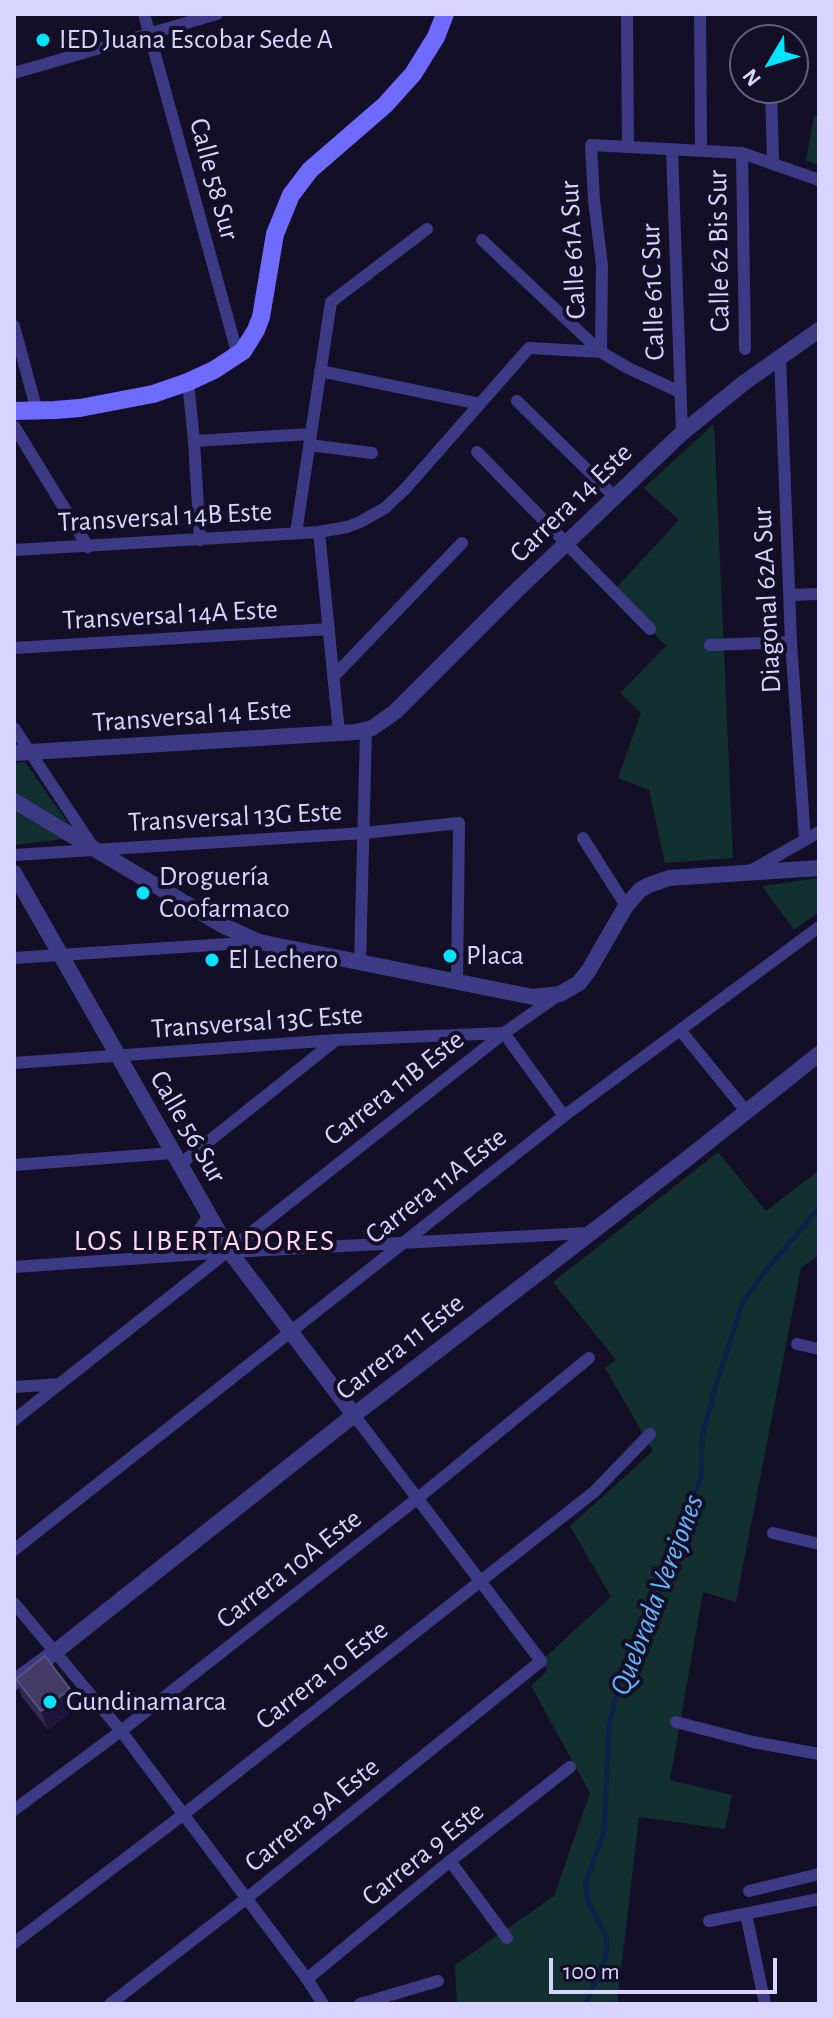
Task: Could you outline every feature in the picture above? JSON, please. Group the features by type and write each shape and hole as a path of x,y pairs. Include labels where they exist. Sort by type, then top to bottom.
{"main road":[{"path":"14,411 80,408 153,394 188,382 238,356 249,344 261,317 275,234 291,195 310,170 385,105 413,74 436,37 445,14"}],"street":[{"name":"Calle 58 Sur","path":"144,14 238,356"},
{"path":"14,73 217,14"},
{"path":"627,14 628,147 742,153 819,180"},
{"path":"700,14 701,150"},
{"path":"771,104 773,163"},
{"name":"Calle 61A Sur","path":"601,352 602,266 591,145 628,147"},
{"name":"Calle 61C Sur","path":"672,150 682,433"},
{"name":"Calle 62 Bis Sur","path":"742,153 745,349"},
{"path":"296,533 331,302 427,229"},
{"name":"Calle 61A Sur","path":"482,240 601,352 680,392"},
{"path":"14,326 37,411"},
{"name":"Carrera 14 Este","path":"369,729 395,712 566,543 701,416 819,330"},
{"name":"Calle 61A Sur","path":"529,348 601,352"},
{"name":"Transversal 14B Este","path":"14,550 319,532 360,522 385,508 405,489 529,348"},
{"name":"Diagonal 62A Sur","path":"780,357 791,642 805,840"},
{"path":"320,371 480,404"},
{"path":"188,382 200,540"},
{"path":"517,401 615,497"},
{"path":"14,426 88,547"},
{"path":"194,441 310,440 372,453"},
{"path":"477,452 650,629"},
{"path":"319,532 339,733"},
{"path":"333,677 462,543"},
{"path":"790,595 819,594"},
{"name":"Transversal 14A Este","path":"14,648 329,629"},
{"path":"710,645 791,642"},
{"path":"14,728 22,753 95,849"},
{"path":"360,963 369,729"},
{"name":"Transversal 14 Este","path":"22,753 369,729"},
{"path":"14,801 222,925 259,942 533,997 560,994"},
{"name":"Transversal 13G Este","path":"14,855 364,833 459,823 457,982"},
{"path":"748,873 819,832"},
{"path":"583,838 626,906"},
{"name":"Carrera 11B Este","path":"14,1420 504,1033 579,983 626,906 640,890 669,878 819,868"},
{"name":"Calle 56 Sur","path":"14,873 230,1252 541,1661"},
{"name":"Carrera 11A Este","path":"14,1550 564,1116 819,927"},
{"path":"14,958 259,942"},
{"path":"680,1030 746,1111"},
{"path":"504,1033 564,1116"},
{"name":"Transversal 13C Este","path":"14,1063 336,1040 504,1033"},
{"path":"14,1165 176,1159 336,1040"},
{"name":"Carrera 11 Este","path":"14,1682 819,1054"},
{"path":"183,1255 209,1215"},
{"path":"14,1267 588,1233"},
{"path":"797,1344 819,1349"},
{"name":"Carrera 10A Este","path":"14,1810 121,1731 418,1498 589,1358"},
{"path":"14,1387 60,1384"},
{"name":"Carrera 10 Este","path":"14,1943 184,1814 594,1492 650,1434"},
{"path":"773,1533 819,1544"},
{"path":"14,1603 121,1731 323,2004"},
{"name":"Carrera 9A Este","path":"110,2004 541,1661"},
{"path":"676,1722 753,1742 819,1754"},
{"name":"Carrera 9 Este","path":"307,1979 570,1767"},
{"path":"450,1861 507,1938"},
{"path":"749,1891 819,1874"},
{"path":"709,1921 819,1899"},
{"path":"746,1914 765,2004"},
{"path":"360,2004 438,1981"}],"green space":[{"path":"814,116 819,116 819,165 806,161"},
{"path":"714,424 733,858 665,863 649,790 618,778 641,713 620,693 666,646 613,591 679,520 644,488"},
{"path":"25,762 68,823 14,793 14,763"},
{"path":"14,811 62,839 14,845"},
{"path":"819,878 819,912 794,930 762,886"},
{"path":"718,1152 766,1211 819,1170 819,1255 801,1268 736,1602 703,1592 670,1780 732,1795 725,1829 639,1817 617,2004 457,2004 455,1965 554,1896 590,1793 531,1686 548,1670 541,1661 611,1597 570,1526 653,1451 605,1368 616,1360 553,1282"}],"building":[{"path":"45,1656 70,1689 41,1711 16,1679"}],"waterway":[{"name":"Quebrada Verejones","path":"586,2004 607,1953 606,1937 587,1899 586,1881 604,1832 609,1727 622,1671 670,1571 701,1477 702,1436 743,1301 819,1209"}],"place":[{"name":"IED Juana Escobar Sede A","path":"43,40"},
{"name":"Droguería Coofarmaco","path":"143,893"},
{"name":"Placa","path":"450,956"},
{"name":"El Lechero","path":"212,960"},
{"name":"Gundinamarca","path":"50,1702"}],"district":[{"name":"LOS LIBERTADORES","path":"205,1241"}]}
